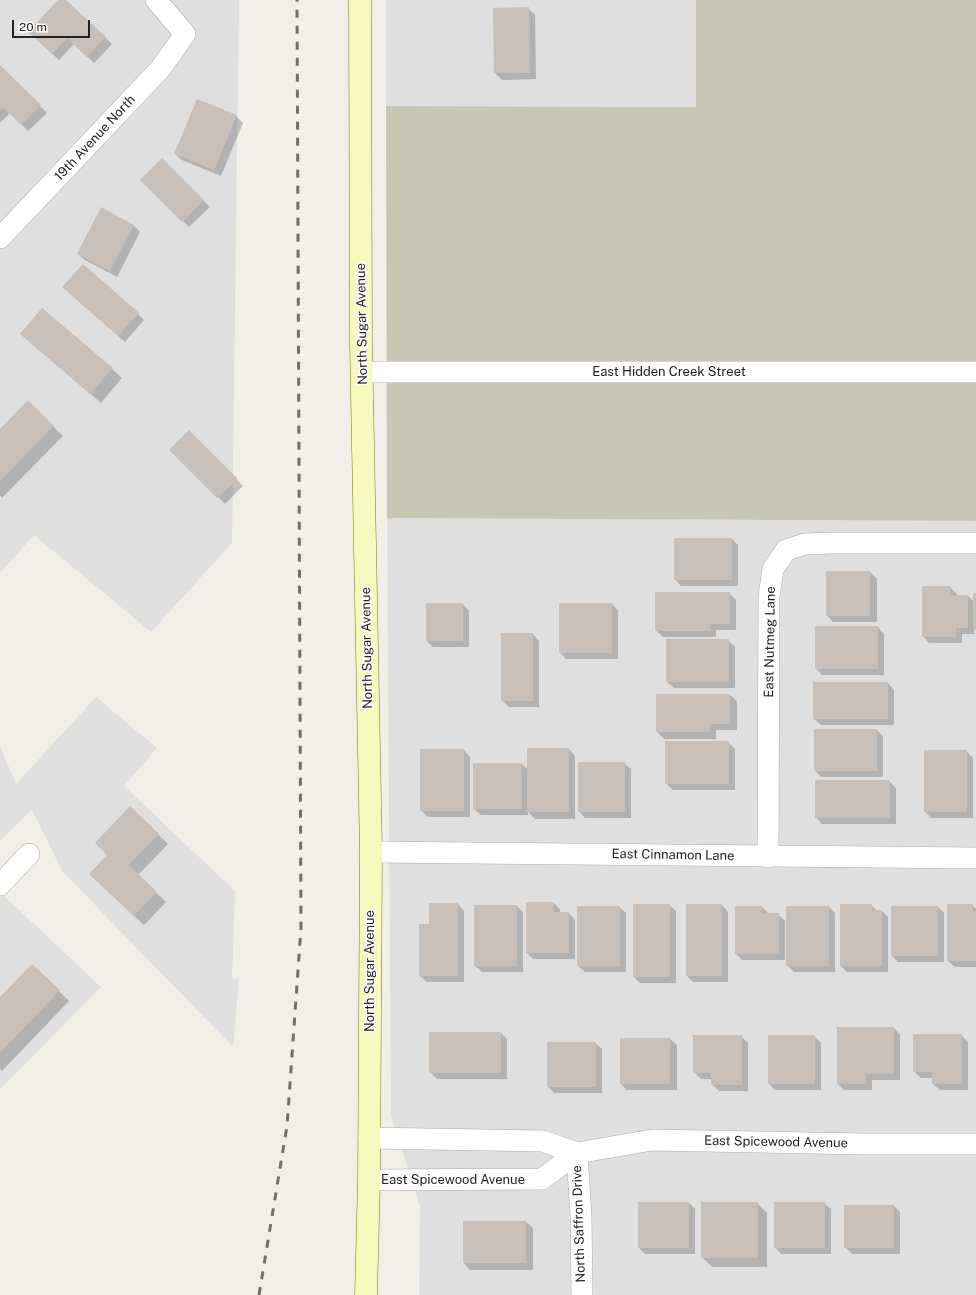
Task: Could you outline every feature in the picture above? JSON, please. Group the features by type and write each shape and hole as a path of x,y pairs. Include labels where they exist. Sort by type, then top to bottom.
{"street":[{"name":"19th Avenue North","path":"0,238 161,68 185,34 156,0"},
{"name":"North Sugar Avenue","path":"360,0 361,343 370,852 369,1180 366,1295"},
{"name":"East Hidden Creek Street","path":"362,372 976,372"},
{"name":"East Nutmeg Lane","path":"768,856 769,596 773,568 786,550 805,544 976,543"},
{"name":"East Cinnamon Lane","path":"370,852 976,858"},
{"path":"0,885 29,854"},
{"name":"East Spicewood Avenue","path":"369,1138 542,1141 577,1153"},
{"name":"East Spicewood Avenue","path":"369,1180 542,1179 577,1153 652,1140 864,1144 976,1144"},
{"name":"North Saffron Drive","path":"577,1153 581,1216 582,1295"}],"shaded area":[{"path":"0,0 239,0 232,543 151,632 34,535 0,573"},
{"path":"386,0 696,0 696,107 386,106"},
{"path":"696,0 976,0 976,521 387,518 386,106 696,107"},
{"path":"387,518 976,521 976,1295 419,1295 420,1207 391,1116"},
{"path":"96,697 157,748 124,786 235,891 232,978 239,979 233,1047 62,871 32,810 0,841 0,746 16,784"},
{"path":"0,892 101,987 0,1089"}],"building":[{"path":"58,0 66,0 106,37 87,57 67,38 52,54 28,32"},
{"path":"529,7 530,73 494,73 493,8"},
{"path":"0,65 41,105 21,125 3,107 0,110"},
{"path":"197,99 237,115 214,170 174,154"},
{"path":"162,158 204,200 182,222 140,180"},
{"path":"101,207 134,225 110,271 77,254"},
{"path":"83,264 139,313 118,336 62,287"},
{"path":"42,308 113,368 90,394 20,334"},
{"path":"28,400 54,426 0,481 0,429"},
{"path":"189,430 238,479 217,498 169,450"},
{"path":"674,538 732,538 732,580 674,580"},
{"path":"826,571 870,571 870,616 826,616"},
{"path":"922,586 951,586 951,595 968,595 968,628 956,628 956,637 922,637"},
{"path":"655,592 730,592 730,624 710,624 710,631 655,631"},
{"path":"973,593 976,593 976,628 973,628"},
{"path":"426,603 463,603 463,641 426,641"},
{"path":"559,603 612,603 612,653 559,653"},
{"path":"815,626 878,626 878,669 815,669"},
{"path":"501,633 533,633 533,701 501,701"},
{"path":"666,639 729,639 729,682 666,682"},
{"path":"813,682 888,682 888,719 813,719"},
{"path":"656,694 730,694 730,724 710,724 710,732 656,732"},
{"path":"814,729 877,729 877,771 814,771"},
{"path":"665,741 729,741 729,784 665,784"},
{"path":"527,748 569,748 569,812 527,812"},
{"path":"420,749 464,749 464,811 420,811"},
{"path":"924,750 967,750 967,812 924,812"},
{"path":"578,762 625,762 625,812 578,812"},
{"path":"473,763 522,763 522,809 473,809"},
{"path":"815,780 890,780 890,818 815,818"},
{"path":"130,806 159,834 129,865 157,892 134,916 89,874 107,855 95,843"},
{"path":"526,902 554,902 554,912 569,912 569,953 526,953"},
{"path":"429,903 458,903 458,976 419,976 419,924 429,924"},
{"path":"633,904 670,904 670,977 633,977"},
{"path":"686,904 722,904 722,976 686,976"},
{"path":"840,904 872,904 872,910 882,910 882,966 840,966"},
{"path":"947,904 973,904 973,911 976,911 976,961 947,961"},
{"path":"474,905 517,905 517,966 474,966"},
{"path":"577,906 620,906 620,966 577,966"},
{"path":"735,906 762,906 762,913 779,913 779,954 735,954"},
{"path":"786,906 829,906 829,966 786,966"},
{"path":"891,906 938,906 938,956 891,956"},
{"path":"32,964 60,990 0,1053 0,997"},
{"path":"837,1027 894,1027 894,1074 866,1074 866,1084 837,1084"},
{"path":"429,1032 501,1032 501,1073 429,1073"},
{"path":"913,1034 962,1034 962,1084 932,1084 932,1072 913,1072"},
{"path":"693,1035 742,1035 742,1085 711,1085 711,1073 693,1073"},
{"path":"768,1035 815,1035 815,1084 768,1084"},
{"path":"620,1038 670,1038 670,1084 620,1084"},
{"path":"547,1042 596,1042 596,1087 547,1087"},
{"path":"638,1202 689,1202 689,1248 638,1248"},
{"path":"701,1202 758,1202 758,1258 701,1258"},
{"path":"774,1202 825,1202 825,1248 774,1248"},
{"path":"844,1205 894,1205 894,1248 844,1248"},
{"path":"463,1221 526,1221 526,1263 463,1263"}],"railway":[{"path":"259,1295 287,1126 301,928 297,0"}]}
